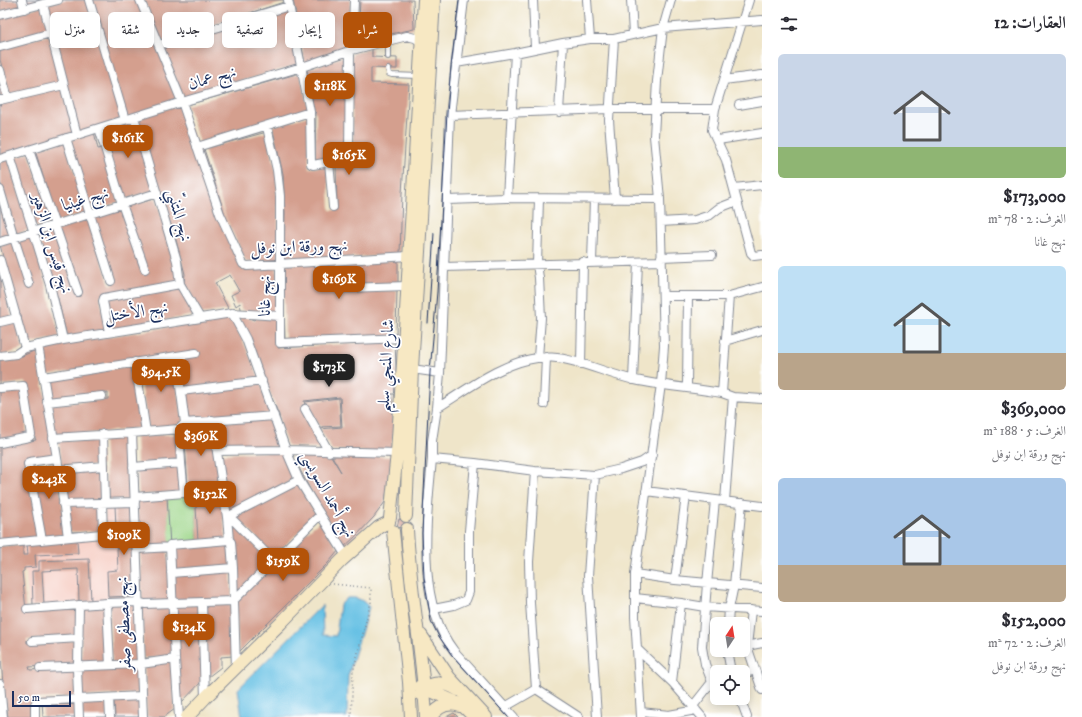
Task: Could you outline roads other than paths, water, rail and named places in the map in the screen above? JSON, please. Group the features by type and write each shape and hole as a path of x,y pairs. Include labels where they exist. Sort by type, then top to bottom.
{"main road":[{"name":"شارع المنجي سليم","path":"406,516 426,45 424,0"},
{"name":"شارع المنجي سليم","path":"411,715 409,682 391,525 397,453 419,76 434,0"},
{"path":"391,525 394,514 397,513 401,513 406,516 409,524 407,529 411,587 422,663 426,717"},
{"path":"188,717 205,698 281,624 346,556 378,527 391,525 402,533 407,529"},
{"path":"417,628 439,664 486,717"},
{"path":"409,682 462,705 471,714"},
{"path":"411,715 424,688 431,685 440,683 448,684 458,689 467,697"},
{"path":"431,717 437,709 448,704 457,705 471,714"}],"street":[{"path":"22,0 24,9"},
{"path":"0,15 58,0"},
{"path":"89,0 125,120"},
{"name":"نهج ورقة ابن نوفل","path":"140,0 182,102 220,214 243,264 247,266 409,256"},
{"path":"159,45 288,3 310,112 311,164 313,165 347,158 349,154 351,50 354,0"},
{"path":"464,0 450,115 440,373 432,441 426,555 430,593 438,626 446,641 514,717"},
{"path":"533,0 535,48"},
{"path":"587,0 590,39"},
{"path":"631,0 633,34"},
{"path":"671,0 664,28 655,109 655,151 660,199 661,259 664,296 664,346 652,455 635,574 635,617 641,714 669,716 695,708 710,688"},
{"path":"749,0 715,109 712,130 718,140 726,160 751,253 754,256 762,255"},
{"path":"43,4 50,29"},
{"path":"456,63 562,43 590,39 614,39 664,28 741,23 762,20"},
{"path":"0,47 50,33"},
{"name":"نهج عمان","path":"392,40 407,36 416,38 426,45"},
{"path":"614,39 609,109 615,199"},
{"path":"559,112 562,43"},
{"path":"55,48 77,135"},
{"name":"نهج عمان","path":"0,159 182,102 302,67 359,48"},
{"path":"507,198 515,53"},
{"path":"0,70 4,99 64,85"},
{"path":"724,80 762,75"},
{"path":"739,104 762,100"},
{"path":"450,115 609,109 715,109"},
{"path":"197,147 267,127 310,112"},
{"name":"نهج المتنبّي","path":"134,117 177,261 180,284 200,318"},
{"name":"نهج غانا","path":"267,127 277,170 280,196 280,343 404,338"},
{"path":"99,128 122,204 145,269"},
{"path":"718,140 762,133"},
{"path":"66,138 111,281"},
{"path":"29,150 78,292"},
{"name":"نهج قيس ابن الزهير","path":"10,156 50,285 63,340"},
{"path":"329,162 333,207"},
{"path":"734,188 762,185"},
{"path":"0,190 29,284"},
{"name":"نهج غينيا","path":"0,242 157,193"},
{"path":"447,200 507,198 660,199"},
{"path":"539,199 537,264 539,278 544,404"},
{"path":"592,262 594,199"},
{"path":"661,222 695,220 710,215 720,208 738,201"},
{"path":"444,267 583,262 638,262 712,255"},
{"path":"0,260 26,348"},
{"path":"581,364 583,262"},
{"path":"633,380 638,262"},
{"path":"109,332 103,301 104,298 180,284"},
{"path":"346,288 407,286"},
{"path":"664,296 729,296 762,287"},
{"path":"687,387 688,296"},
{"path":"722,393 729,296"},
{"name":"نهج الأختل","path":"0,356 17,354 26,348 63,340 232,313 280,316"},
{"name":"نهج أحمد السويسي","path":"232,313 246,339 286,450 299,480 346,556"},
{"path":"0,322 17,318"},
{"path":"725,341 762,330"},
{"path":"38,345 59,470 68,538"},
{"path":"43,377 196,353"},
{"path":"176,356 181,390 181,463 184,493"},
{"path":"437,408 500,370 518,362 542,357 552,357 581,364 633,380 687,387 722,393 733,397 762,399"},
{"path":"136,362 146,432"},
{"path":"412,369 440,373"},
{"path":"181,390 262,381"},
{"path":"0,388 22,385 24,387 30,436 0,443"},
{"path":"47,402 102,396"},
{"path":"725,501 733,397"},
{"path":"305,409 329,452"},
{"path":"53,438 146,432 212,420 274,416"},
{"path":"212,420 228,517 229,540 231,542 236,669"},
{"name":"نهج مصطفى صفر","path":"132,433 144,717"},
{"path":"0,544 68,538 102,533 103,434"},
{"path":"217,451 286,450 397,453"},
{"path":"432,459 535,471 595,475 642,462 652,455"},
{"path":"42,540 28,463 57,458"},
{"path":"133,467 181,463"},
{"path":"434,609 460,603 466,600 469,592 469,531 475,463"},
{"path":"59,470 103,466"},
{"path":"535,471 529,562 530,603 536,689"},
{"path":"595,475 588,576 597,717"},
{"path":"228,517 299,480"},
{"path":"64,504 135,500 184,493 188,489 222,486"},
{"path":"646,491 762,506"},
{"path":"675,580 686,496"},
{"path":"710,672 706,664 702,647 715,500"},
{"path":"728,617 734,585 742,503"},
{"path":"27,609 107,603 138,602 145,604 172,604 233,601 320,515"},
{"path":"228,517 274,561"},
{"path":"137,549 229,540"},
{"path":"171,546 172,604 179,717"},
{"path":"171,573 233,568"},
{"path":"635,574 707,584 762,588"},
{"path":"635,598 705,607 762,611"},
{"path":"107,603 110,666"},
{"path":"202,603 205,698"},
{"path":"672,682 681,603"},
{"path":"79,605 77,669 79,717"},
{"path":"750,619 751,610"},
{"path":"32,641 79,638"},
{"path":"750,645 762,643"},
{"path":"638,649 672,682 702,717"},
{"path":"750,655 762,690"},
{"path":"40,668 141,664 175,659"},
{"path":"750,672 755,670"},
{"path":"0,684 3,717"},
{"path":"505,707 536,689"},
{"path":"536,689 579,717"},
{"path":"36,717 35,704 37,700 142,696"},
{"path":"108,698 110,717"},
{"path":"743,705 747,717"}],"lane":[{"path":"388,48 388,58"},
{"path":"388,69 389,74 392,75 419,76"}],"water":[{"path":"347,598 359,599 369,607 348,676 347,717 242,717 238,689 322,605 323,635 336,636 340,605"}],"tram line":[{"path":"459,0 447,113 437,292 430,372 422,533 424,577 431,621 438,635 452,655 508,717"},
{"path":"428,323 434,233"}]}
